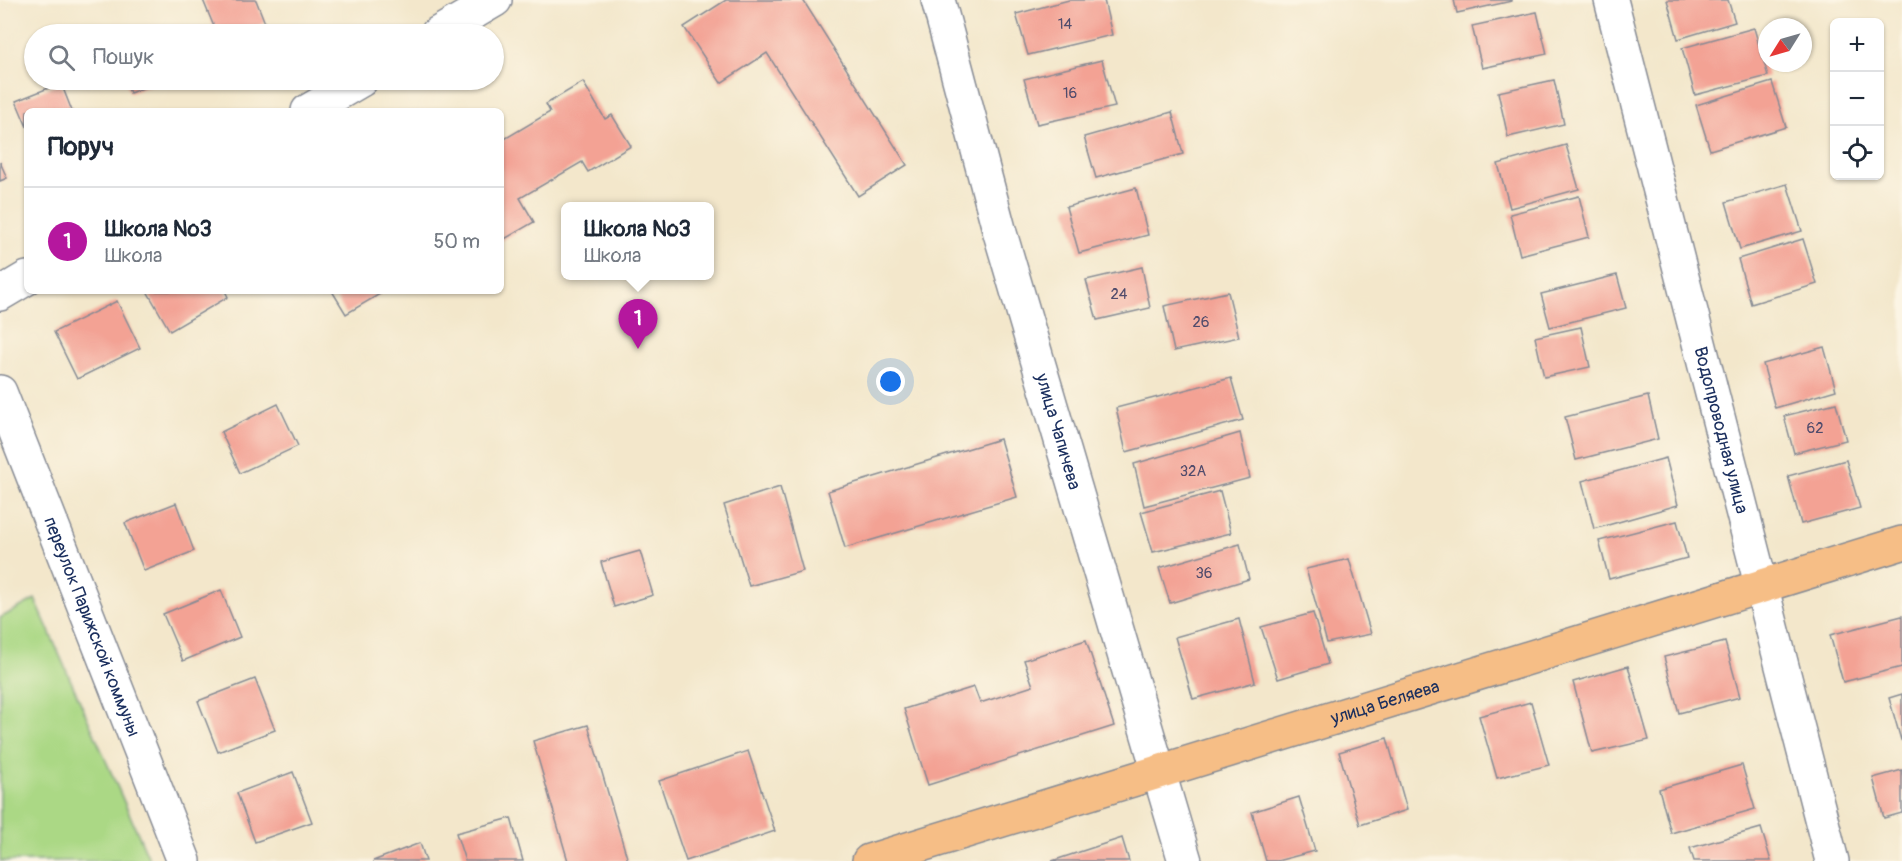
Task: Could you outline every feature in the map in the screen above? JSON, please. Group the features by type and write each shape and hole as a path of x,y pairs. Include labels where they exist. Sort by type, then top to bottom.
{"main road":[{"name":"улица Беляева","path":"869,861 1902,543"}],"street":[{"path":"454,24 495,0"},
{"name":"улица Чапичева","path":"939,0 1000,232 1185,861"},
{"name":"Водопроводная улица","path":"1611,0 1832,861"},
{"path":"313,108 344,90"},
{"path":"0,294 24,280"},
{"name":"переулок Парижской коммуны","path":"0,392 184,861"}],"green space":[{"path":"35,599 150,861 0,861 0,618"}],"building":[{"path":"203,0 256,0 265,23 262,24 213,24"},
{"path":"726,0 803,0 907,165 858,196 767,53 721,83 684,27"},
{"path":"1069,0 1104,0 1112,35 1028,55 1016,14"},
{"path":"1454,0 1512,0 1512,1 1457,13"},
{"path":"1667,0 1728,0 1735,22 1678,39"},
{"path":"1537,12 1547,54 1482,68 1472,26"},
{"path":"1754,28 1758,42 1758,72 1767,72 1768,76 1695,95 1682,48"},
{"path":"1102,60 1115,107 1037,124 1024,79"},
{"path":"1554,80 1564,124 1508,137 1498,92"},
{"path":"583,82 605,119 612,115 631,146 588,172 582,162 520,198 534,222 504,239 504,139 550,112 546,104"},
{"path":"1772,82 1786,127 1710,150 1696,105"},
{"path":"44,90 64,90 71,108 24,108 24,120 16,101"},
{"path":"1172,112 1183,154 1096,178 1084,137"},
{"path":"1566,145 1579,189 1510,208 1498,164"},
{"path":"0,162 7,178 0,181"},
{"path":"1787,184 1802,231 1740,249 1726,202"},
{"path":"1136,188 1148,235 1079,253 1066,207"},
{"path":"1579,196 1589,237 1520,255 1510,214"},
{"path":"1803,239 1817,284 1751,304 1738,259"},
{"path":"1142,267 1150,308 1097,320 1086,280"},
{"path":"1617,275 1626,308 1550,327 1541,294"},
{"path":"1228,292 1239,337 1174,351 1164,306"},
{"path":"149,294 226,294 228,297 170,331"},
{"path":"334,294 380,294 346,314"},
{"path":"117,301 140,348 77,379 54,332"},
{"path":"1581,327 1590,367 1544,377 1535,337"},
{"path":"1824,347 1836,390 1775,408 1763,364"},
{"path":"1231,378 1243,420 1126,452 1116,408"},
{"path":"1648,396 1658,439 1576,460 1565,417"},
{"path":"1836,403 1846,440 1794,453 1784,416"},
{"path":"278,404 298,446 240,473 221,432"},
{"path":"1240,433 1250,478 1144,506 1134,464"},
{"path":"1000,439 1017,497 845,548 828,491"},
{"path":"1666,458 1678,505 1594,529 1582,481"},
{"path":"1846,460 1860,508 1801,524 1788,476"},
{"path":"780,487 803,571 749,586 724,505"},
{"path":"1220,491 1231,533 1153,552 1141,512"},
{"path":"176,503 194,551 144,571 125,523"},
{"path":"1677,521 1687,558 1609,579 1599,541"},
{"path":"1240,544 1249,579 1170,603 1159,568"},
{"path":"640,551 653,595 614,607 601,562"},
{"path":"1349,559 1371,634 1327,643 1306,569"},
{"path":"221,590 240,637 183,661 163,614"},
{"path":"1313,613 1328,664 1278,679 1261,627"},
{"path":"1902,616 1902,667 1843,682 1830,635"},
{"path":"1239,619 1255,682 1193,699 1175,637"},
{"path":"1086,640 1114,726 928,785 904,709 974,687 980,703 1033,686 1024,660"},
{"path":"1725,642 1740,697 1679,713 1664,657"},
{"path":"1628,666 1649,740 1592,753 1573,682"},
{"path":"255,679 275,730 218,752 198,701"},
{"path":"1902,694 1902,739 1901,740 1889,698"},
{"path":"1531,702 1549,765 1497,778 1479,716"},
{"path":"588,725 628,861 568,861 533,741"},
{"path":"1387,738 1407,810 1360,825 1339,752"},
{"path":"748,751 775,831 686,861 659,781"},
{"path":"1742,765 1755,809 1671,833 1659,789"},
{"path":"1902,770 1902,813 1884,818 1873,778"},
{"path":"293,772 312,822 255,842 237,793"},
{"path":"1299,797 1315,851 1277,861 1266,861 1252,812"},
{"path":"511,818 523,861 465,861 456,833"},
{"path":"1761,828 1771,861 1694,861 1690,848"},
{"path":"1122,838 1129,861 1052,861"},
{"path":"420,843 426,861 373,861"}],"place":[{"name":"Школа №3","path":"638,349"}]}
